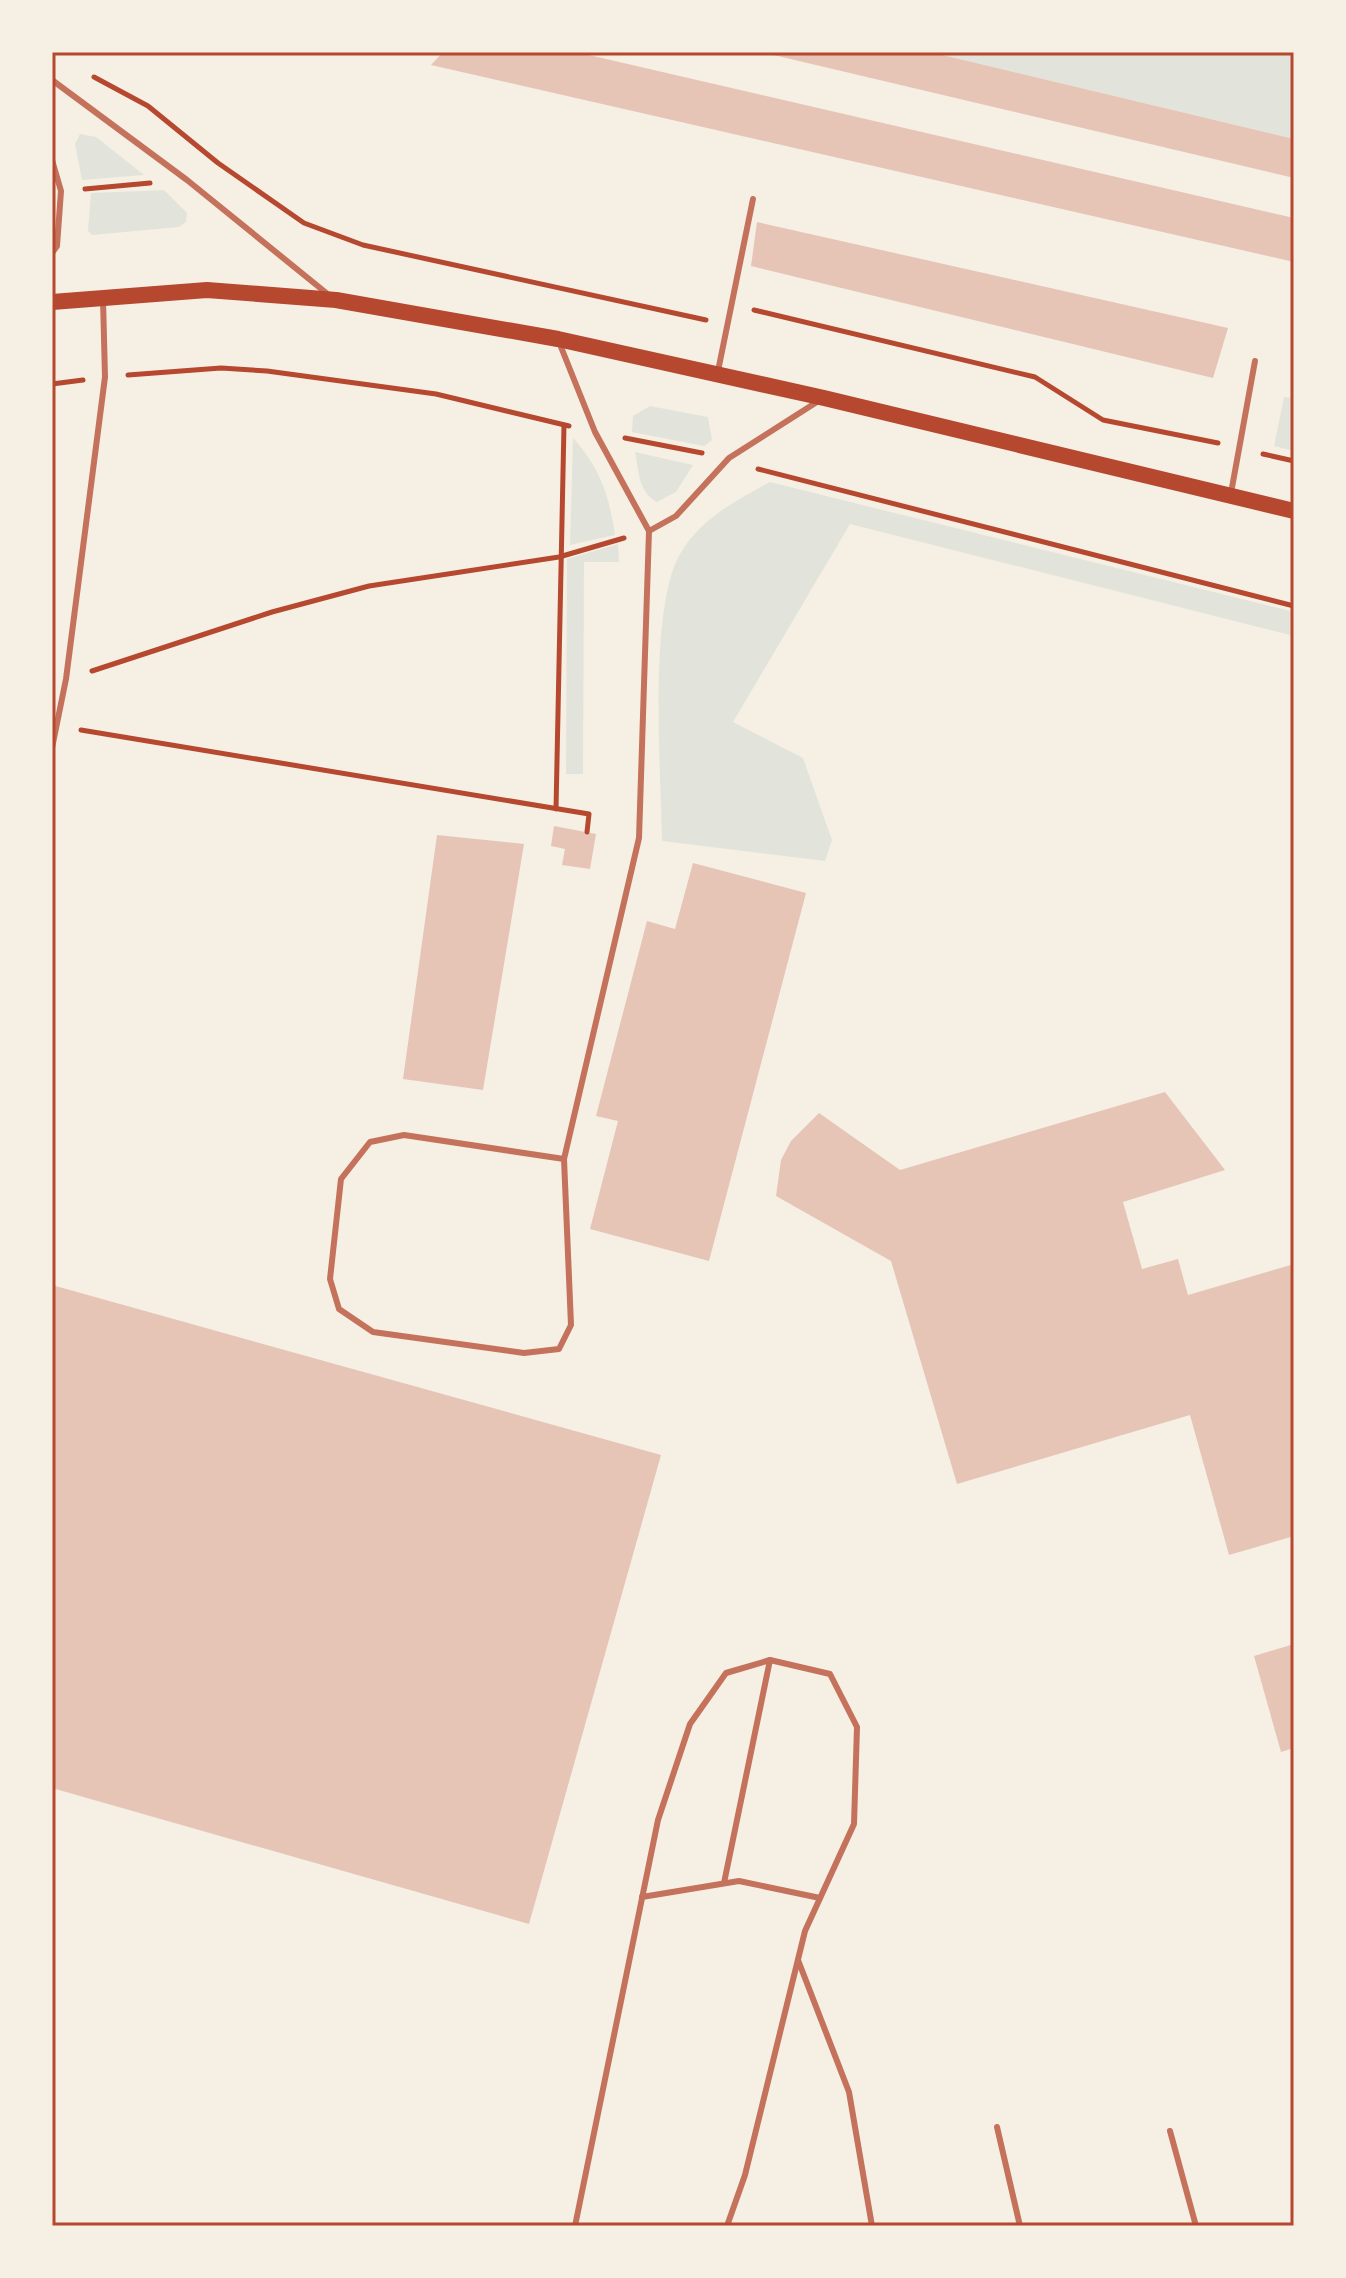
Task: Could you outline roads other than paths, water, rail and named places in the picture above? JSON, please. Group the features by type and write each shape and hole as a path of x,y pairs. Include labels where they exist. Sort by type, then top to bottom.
{"main road":[{"path":"52,302 207,290 336,300 558,339 824,398 1294,511"}],"lane":[{"path":"52,80 187,180 336,300"},
{"path":"52,160 61,191 57,246 52,253"},
{"path":"717,375 753,199"},
{"path":"52,748 66,679 105,377 103,296"},
{"path":"558,339 595,432 649,531 639,838 564,1159 571,1325 559,1349 524,1353 373,1332 339,1309 330,1279 341,1179 370,1142 404,1135 564,1159"},
{"path":"1231,496 1255,361"},
{"path":"649,531 676,516 729,458 824,398"},
{"path":"724,1883 770,1660"},
{"path":"575,2226 658,1820 690,1724 726,1673 770,1660 830,1674 857,1727 854,1824 805,1931 745,2175 727,2226"},
{"path":"642,1897 739,1881 820,1898"},
{"path":"798,1960 849,2092 872,2226"},
{"path":"997,2127 1020,2226"},
{"path":"1170,2131 1196,2226"}]}
